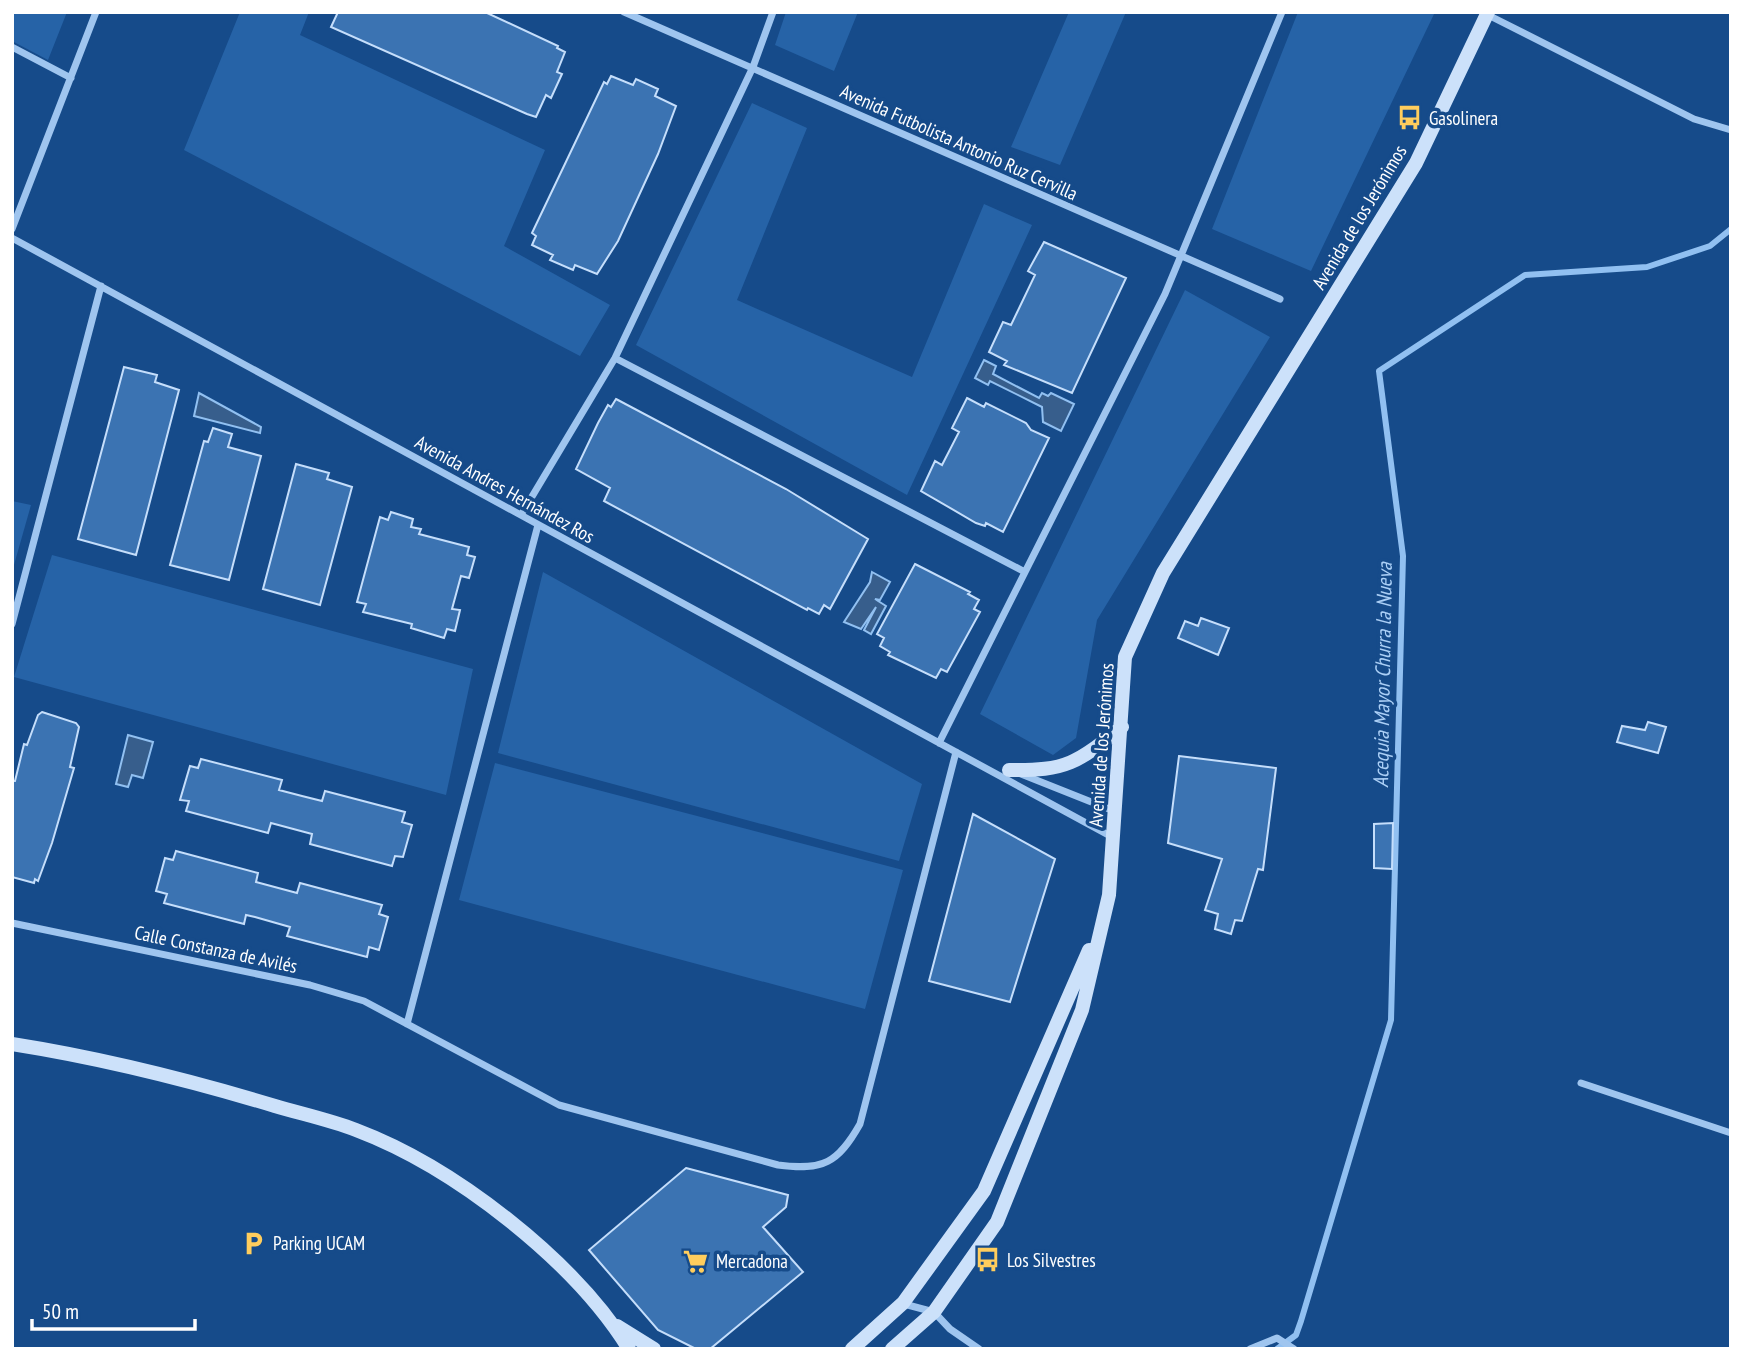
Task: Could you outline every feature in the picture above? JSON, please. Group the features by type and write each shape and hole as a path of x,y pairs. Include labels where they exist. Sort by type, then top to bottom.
{"main road":[{"name":"Avenida de los Jerónimos","path":"892,1349 934,1312 997,1222 1082,1010 1110,895 1125,657 1163,573 1416,163 1488,14"},
{"path":"1009,769 1047,771 1065,767 1086,755 1122,727"},
{"path":"852,1349 903,1303 984,1191 1104,914"},
{"path":"12,1044 215,1088 357,1130 432,1167 541,1245 613,1323 629,1349"},
{"path":"613,1323 654,1349"}],"street":[{"path":"12,229 96,12"},
{"name":"Avenida Futbolista Antonio Ruz Cervilla","path":"624,12 753,66 1182,258 1280,299"},
{"path":"521,515 615,358 753,66 773,12"},
{"path":"939,743 1182,258 1282,12"},
{"path":"1488,14 1694,119 1731,130"},
{"path":"12,47 71,78"},
{"name":"Avenida Andres Hernández Ros","path":"12,238 1114,838"},
{"path":"12,624 101,286"},
{"path":"615,358 1025,572"},
{"path":"407,1024 538,524"},
{"name":"Calle Constanza de Avilés","path":"12,923 310,985 364,1000 559,1105 778,1165 801,1168 825,1163 846,1149 860,1124 956,752"},
{"name":"Avenida Andres Hernández Ros","path":"982,768 1009,769 1116,811"},
{"path":"1581,1083 1731,1133"},
{"path":"903,1303 934,1312 950,1329 979,1349"},
{"path":"1250,1349 1267,1340 1282,1340 1293,1348"}],"shaded area":[{"path":"12,12 67,12 48,60 12,41"},
{"path":"240,12 309,12 300,35 545,150 504,246 610,305 580,356 184,150"},
{"path":"786,12 858,12 834,71 775,45"},
{"path":"1069,12 1126,12 1060,165 1011,147"},
{"path":"1298,12 1435,12 1311,271 1212,229"},
{"path":"752,103 807,128 737,300 912,377 984,204 1032,225 907,495 636,345"},
{"path":"1185,290 1270,337 1097,620 1076,738 1053,755 980,714"},
{"path":"984,360 996,366 993,374 1039,398 1042,393 1048,396 1051,393 1074,404 1061,431 1043,422 1042,407 990,381 988,385 975,378"},
{"path":"199,393 261,427 260,433 194,416"},
{"path":"12,501 31,505 12,572"},
{"path":"52,555 473,669 446,795 14,677"},
{"path":"543,572 922,784 899,861 498,753"},
{"path":"872,572 890,582 880,600 875,599 886,606 871,634 864,630 876,607 861,629 844,622 870,582"},
{"path":"128,735 153,742 143,778 132,775 128,787 116,784"},
{"path":"495,763 903,870 865,1009 459,900"}],"building":[{"path":"338,12 485,12 558,46 557,48 565,52 557,72 562,74 551,98 546,95 536,117 331,27"},
{"path":"611,76 633,85 636,79 658,89 655,96 676,106 658,154 618,241 597,274 575,265 573,270 550,260 553,255 532,245 536,236 532,233 604,82 607,84"},
{"path":"1044,242 1126,278 1072,393 1004,365 1007,361 989,352 1003,322 1011,325 1035,275 1028,271"},
{"path":"124,367 157,375 155,382 179,390 136,555 78,539"},
{"path":"967,398 984,407 986,403 1049,438 1003,532 986,523 985,526 976,523 921,491 935,461 942,465 959,432 952,428"},
{"path":"616,399 786,489 868,539 830,609 824,605 819,614 808,608 807,610 604,501 610,488 576,469 608,405 611,407"},
{"path":"213,428 232,434 228,447 261,456 229,580 170,565 204,441 208,442"},
{"path":"296,464 329,473 327,479 352,487 320,605 263,589"},
{"path":"391,512 413,519 411,527 421,529 419,534 469,547 467,555 475,557 469,578 461,576 452,609 460,610 455,631 447,629 444,638 411,628 412,624 363,612 366,604 357,602 380,517 388,520"},
{"path":"915,564 970,592 968,594 979,600 974,609 980,612 947,672 941,669 936,678 888,655 890,652 880,646 884,638 877,634"},
{"path":"1201,618 1229,628 1218,655 1178,638 1185,621 1198,626"},
{"path":"42,712 76,723 79,727 70,767 74,768 52,843 38,881 35,879 34,883 12,877 12,781 15,781 24,744 27,745 38,715"},
{"path":"1648,722 1666,727 1658,753 1617,742 1622,726 1645,730"},
{"path":"1179,756 1276,768 1263,870 1258,869 1242,921 1235,920 1231,934 1215,929 1218,914 1205,910 1222,859 1168,843"},
{"path":"201,759 282,780 279,790 302,796 322,801 325,791 405,812 402,822 412,825 403,857 395,856 392,866 310,844 312,834 271,823 268,833 186,811 189,801 180,800 190,766 198,768"},
{"path":"973,814 1055,859 1010,1002 929,981"},
{"path":"1393,823 1392,869 1374,868 1374,824"},
{"path":"176,851 258,873 256,882 297,893 300,883 382,905 379,914 388,917 379,950 369,947 367,957 287,936 290,927 255,917 246,915 244,924 164,903 167,894 156,891 165,858 173,860"},
{"name":"Mercadona","path":"686,1168 788,1195 786,1207 763,1227 803,1272 710,1349 696,1349 658,1330 589,1250"}],"waterway":[{"name":"Acequia Mayor Churra la Nueva","path":"1277,1349 1296,1335 1301,1321 1391,1020 1403,556 1379,371 1525,275 1647,267 1710,246 1731,229"}],"place":[{"name":"Gasolinera","path":"1409,118"},
{"name":"Parking UCAM","path":"253,1243"},
{"name":"Los Silvestres","path":"987,1260"},
{"name":"Mercadona","path":"696,1261"}]}
